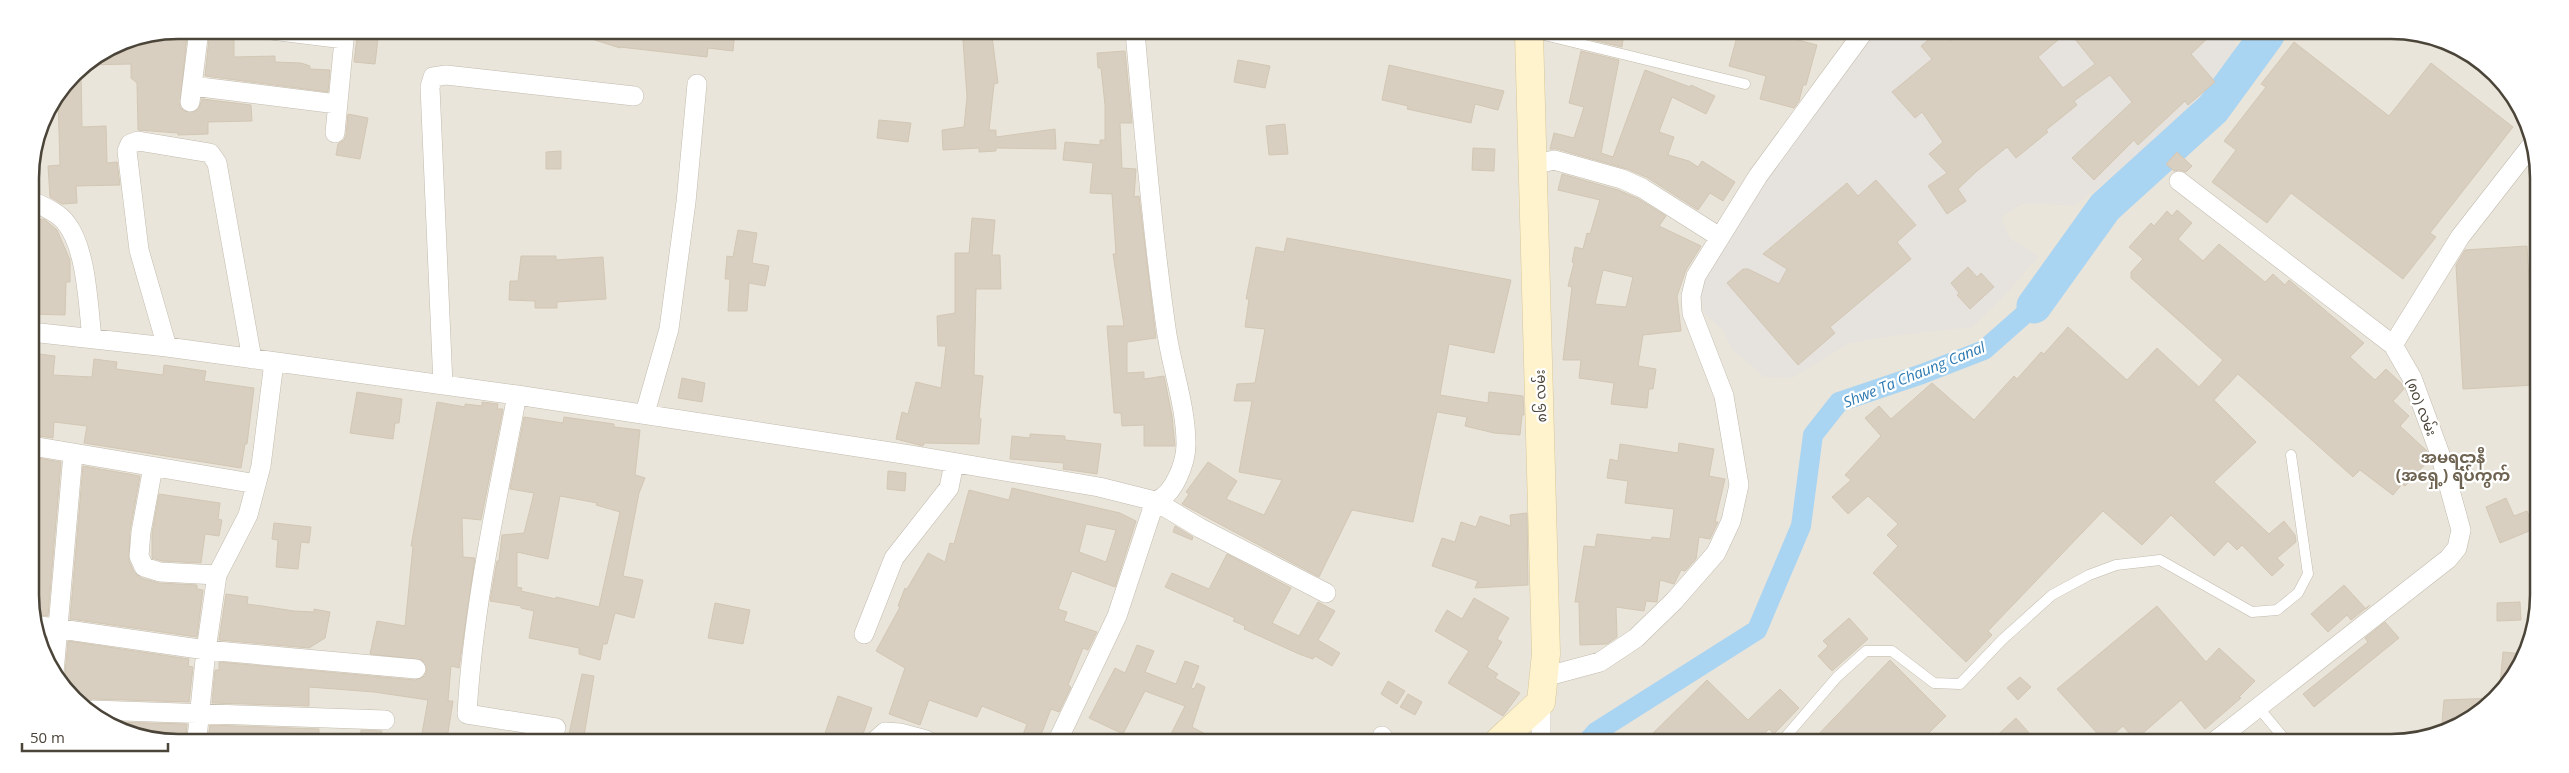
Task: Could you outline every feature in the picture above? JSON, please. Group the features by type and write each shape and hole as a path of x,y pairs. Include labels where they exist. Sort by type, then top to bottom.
{"street":[{"path":"198,39 191,94 337,104"},
{"path":"334,133 344,39"},
{"path":"1135,39 1166,330 1180,396 1186,445 1175,482 1161,500 1155,501"},
{"name":"၈၆ လမ်း","path":"1529,39 1546,644 1542,690"},
{"path":"1505,734 1542,690 1600,662 1636,638 1716,553 1731,521 1739,485 1724,396 1696,328 1692,304 1696,276 1718,236 1758,176 1858,39"},
{"path":"443,384 430,88 433,76 446,75 634,96"},
{"path":"644,414 669,329 686,202 697,84"},
{"path":"167,347 139,250 127,151 130,144 138,141 210,153 217,163 252,359"},
{"path":"2392,345 2460,237 2528,150"},
{"path":"1533,165 1554,160 1622,179 1642,188 1718,236"},
{"name":"(၈၀) လမ်း","path":"2179,181 2392,345 2412,378 2440,454 2460,530 2457,548 2448,559 2224,734"},
{"path":"39,205 66,222 77,242 92,338"},
{"path":"39,333 167,347 443,384 644,414 1099,487 1155,501 1200,528 1326,594"},
{"path":"197,734 198,714 217,575 248,515 261,466 274,362"},
{"path":"517,395 490,534 471,655 466,714 556,728"},
{"path":"39,447 256,484"},
{"path":"55,660 73,454"},
{"path":"864,634 894,558 949,488 954,463"},
{"path":"152,467 138,556 144,567 160,572 217,575"},
{"path":"1061,734 1117,616 1155,501"},
{"path":"42,626 206,650 416,669"},
{"path":"1542,690 1542,734"},
{"path":"99,710 385,720"},
{"path":"883,734 885,732 904,734"}],"lane":[{"path":"1561,39 1745,84"},
{"path":"1788,734 1836,677 1866,651 1892,651 1934,683 1960,684 2002,640 2052,595 2089,575 2116,564 2160,560 2252,612 2277,610 2298,593 2308,574 2291,456"},
{"path":"2258,707 2280,734"}],"shaded area":[{"path":"169,39 2391,39 2427,43 2461,57 2490,79 2502,93 2516,116 2528,151 2530,169 2530,595 2526,631 2516,657 2507,672 2483,700 2461,716 2444,724 2427,730 2400,734 178,734 142,730 108,716 79,694 57,665 49,648 41,622 39,595 39,169 43,142 49,125 57,108 79,79 108,57 125,49 142,43"},
{"path":"1864,39 2233,39 2241,64 2119,172 2075,205 2021,204 2002,217 2009,238 2039,256 2003,297 1972,327 1890,336 1850,343 1792,378 1764,377 1731,348 1724,332 1704,313 1698,279 1803,130"}],"building":[{"path":"169,39 187,39 180,107 184,111 194,112 199,108 202,99 251,105 252,121 208,122 208,134 178,135 178,133 138,130 137,83 131,78 131,64 97,65 108,57 142,43"},
{"path":"209,39 234,39 234,57 275,56 275,62 301,63 310,66 310,69 330,70 328,92 205,76"},
{"path":"357,39 378,39 375,64 354,62"},
{"path":"592,39 734,39 733,51 708,48 707,57 620,48"},
{"path":"992,39 998,83 994,84 989,130 996,130 996,137 1055,129 1056,149 996,148 996,151 979,152 979,148 943,150 942,130 964,127 967,97 963,40"},
{"path":"1588,39 1623,39 1622,47"},
{"path":"1736,39 1794,39 1817,45 1806,85 1803,85 1799,101 1794,108 1760,99 1766,76 1729,66"},
{"path":"1929,39 1949,39 1950,41 1952,39 2059,39 2038,57 2063,88 2095,64 2075,39 2207,39 2191,54 2215,82 2188,105 2185,101 2138,145 2134,140 2094,180 2072,158 2132,102 2110,75 2074,101 2077,105 2016,158 2007,147 1977,171 1958,189 1966,201 1947,214 1928,186 1947,173 1929,154 1943,142 1922,112 1915,118 1892,92 1932,59 1921,46"},
{"path":"2294,42 2389,116 2431,63 2513,127 2430,233 2436,237 2403,279 2291,193 2267,223 2212,182 2236,150 2224,141 2266,87 2261,84"},
{"path":"1125,51 1132,123 1120,123 1122,168 1136,169 1134,197 1139,196 1156,338 1127,342 1127,373 1144,372 1144,379 1164,376 1172,416 1175,446 1144,446 1144,425 1122,426 1121,413 1114,413 1107,326 1124,326 1113,254 1116,254 1112,194 1090,193 1093,163 1063,160 1065,142 1100,145 1100,140 1105,140 1105,105 1101,68 1098,68 1097,53"},
{"path":"1581,51 1619,60 1601,153 1613,157 1645,70 1690,87 1691,85 1715,96 1706,114 1672,97 1659,132 1674,137 1668,155 1689,161 1698,167 1702,161 1735,182 1723,201 1710,193 1698,210 1648,178 1627,169 1557,149 1550,149 1554,133 1574,138 1584,107 1569,103"},
{"path":"1238,60 1270,66 1265,88 1234,82"},
{"path":"1389,65 1504,91 1498,110 1475,104 1471,123 1407,109 1408,106 1382,100"},
{"path":"81,77 82,127 106,126 107,163 117,162 120,185 76,186 77,203 62,204 50,197 48,166 60,165 58,106"},
{"path":"348,114 368,118 360,159 336,155 338,144 344,140 346,135"},
{"path":"879,120 911,123 908,142 877,138"},
{"path":"1285,124 1288,154 1269,155 1266,126"},
{"path":"1473,148 1495,149 1494,171 1472,170"},
{"path":"561,151 561,169 546,169 546,152"},
{"path":"2177,152 2192,166 2186,172 2174,171 2166,164"},
{"path":"1562,174 1618,190 1637,198 1666,216 1659,226 1701,246 1686,270 1677,296 1681,331 1643,335 1638,366 1656,369 1653,389 1649,389 1647,408 1611,404 1614,383 1579,378 1581,360 1563,360 1572,287 1568,286 1574,263 1572,262 1575,247 1583,249 1587,233 1590,234 1600,200 1558,190","holes":["1603,270 1633,277 1626,307 1595,304"]},
{"path":"1876,180 1916,225 1897,242 1911,259 1830,327 1835,333 1798,365 1727,283 1743,269 1748,269 1779,284 1787,269 1763,254 1847,183 1858,196"},
{"path":"2177,210 2192,223 2178,239 2203,261 2219,244 2265,282 2273,274 2285,285 2289,280 2364,343 2350,357 2375,380 2386,369 2402,384 2404,389 2393,401 2409,416 2400,426 2427,451 2430,459 2405,486 2402,484 2393,495 2360,470 2353,477 2238,374 2214,400 2256,442 2214,482 2269,534 2284,521 2295,535 2296,542 2277,558 2284,565 2272,576 2242,545 2237,550 2228,541 2214,556 2171,515 2142,545 2103,511 1988,631 1992,635 1966,662 1873,573 1898,546 1887,535 1898,524 1868,496 1848,514 1832,497 1851,480 1845,475 1881,436 1865,418 1879,406 1891,419 1932,383 1974,420 2014,376 2017,379 2041,352 2044,354 2068,327 2127,380 2157,348 2199,387 2223,360 2131,278 2131,272 2143,259 2129,247 2151,223 2154,226 2167,211 2172,216"},
{"path":"972,218 995,220 992,255 1000,255 1001,289 976,289 974,375 983,376 979,418 981,419 979,444 924,443 923,446 896,439 902,412 908,414 916,382 941,388 946,346 938,346 937,316 955,313 955,253 969,253"},
{"path":"39,219 44,219 57,230 70,260 70,282 66,282 65,315 39,314"},
{"path":"738,230 757,233 752,263 769,266 765,286 749,283 747,311 728,311 730,279 725,279 727,256 733,257"},
{"path":"1287,238 1511,280 1494,353 1449,344 1440,395 1488,403 1489,392 1523,396 1524,415 1522,415 1520,435 1494,433 1465,426 1467,417 1437,412 1413,522 1352,510 1319,577 1182,504 1189,494 1186,492 1208,462 1237,481 1226,499 1264,515 1282,480 1239,472 1252,401 1234,401 1237,384 1255,383 1265,329 1245,327 1249,299 1246,299 1256,247 1284,252"},
{"path":"2527,246 2530,298 2530,385 2463,389 2456,265 2465,250"},
{"path":"521,256 556,256 556,260 603,257 606,299 557,302 557,308 535,308 535,301 509,300 510,281 518,281"},
{"path":"1968,267 1977,277 1981,273 1994,287 1970,309 1957,295 1959,293 1951,283"},
{"path":"39,354 55,356 53,375 92,377 94,359 117,362 116,369 163,375 164,365 206,371 204,381 254,388 247,444 245,444 241,468 84,443 87,426 54,422 53,438 39,436"},
{"path":"682,378 705,383 702,402 678,398"},
{"path":"357,392 402,399 399,423 395,423 393,439 350,433"},
{"path":"437,402 465,407 465,404 482,406 482,402 498,404 497,409 503,409 481,520 462,518 463,557 475,558 459,668 451,666 448,701 453,701 448,734 422,734 428,700 374,692 309,687 309,706 212,703 215,670 219,670 219,662 415,680 425,676 427,670 422,660 370,654 377,621 405,626 413,546 411,546"},
{"path":"524,417 563,423 564,417 614,424 614,427 640,430 635,475 645,478 639,493 623,576 643,580 634,618 615,613 607,644 603,644 600,660 579,654 579,648 529,638 534,611 521,608 521,606 490,601 497,561 499,561 502,535 524,533 534,493 510,489","holes":["560,496 597,503 596,505 620,512 599,607 521,591 522,588 517,587 517,552 548,559"]},
{"path":"1030,434 1065,436 1065,440 1101,444 1097,474 1063,469 1064,463 1010,459 1012,436 1030,438"},
{"path":"1679,443 1714,449 1709,476 1725,479 1715,522 1718,522 1710,539 1699,537 1696,559 1685,571 1681,570 1674,584 1660,580 1657,602 1646,601 1644,611 1616,607 1617,637 1607,644 1580,645 1579,602 1575,602 1584,546 1595,547 1597,534 1651,540 1652,537 1670,539 1674,509 1625,503 1628,481 1607,478 1610,459 1618,461 1620,444 1678,453"},
{"path":"39,458 61,462 48,616 40,615 40,613"},
{"path":"83,466 140,476 130,531 129,561 134,572 141,578 159,583 197,585 197,589 203,590 197,637 70,619"},
{"path":"888,471 906,473 905,491 887,489"},
{"path":"1012,488 1120,513 1136,521 1115,587 1072,571 1058,609 1067,612 1064,621 1097,632 1088,650 1083,648 1068,685 1071,687 1059,712 1051,709 1041,734 1023,734 1027,724 982,706 977,717 929,700 920,725 889,714 905,668 876,651 900,607 898,606 905,588 907,589 928,553 945,562 950,543 954,544 969,490 1009,500","holes":["1086,524 1116,530 1106,562 1079,552"]},
{"path":"159,494 220,503 218,519 222,520 219,536 205,534 201,563 162,561 152,558 152,533"},
{"path":"2506,498 2514,516 2527,511 2530,519 2530,531 2500,543 2486,507"},
{"path":"1527,513 1528,585 1475,588 1478,581 1432,566 1442,538 1455,542 1461,522 1476,527 1480,516 1511,526 1510,515"},
{"path":"274,523 311,527 309,543 301,542 298,569 276,567 278,540 272,539"},
{"path":"1175,526 1193,537 1192,540 1173,532"},
{"path":"1227,554 1291,588 1272,623 1299,636 1318,602 1335,611 1318,640 1340,653 1332,666 1315,656 1313,659 1299,654 1244,629 1245,626 1233,621 1235,618 1165,587 1172,573 1209,589"},
{"path":"2344,585 2366,609 2351,620 2347,615 2328,632 2311,614"},
{"path":"226,594 248,597 247,604 294,611 314,612 314,609 330,612 325,638 309,648 219,640"},
{"path":"1474,598 1509,618 1497,639 1502,642 1487,667 1498,674 1495,678 1520,693 1503,716 1448,683 1469,651 1435,631 1447,610 1462,619"},
{"path":"2520,602 2521,620 2497,621 2497,603"},
{"path":"715,603 750,610 743,644 708,638"},
{"path":"2157,606 2206,662 2219,648 2255,681 2239,697 2241,698 2205,729 2181,700 2142,734 2130,734 2123,726 2114,734 2098,734 2057,689"},
{"path":"1849,618 1868,639 1832,671 1818,656 1828,646 1823,641"},
{"path":"2385,622 2399,638 2314,707 2303,694 2368,642 2365,638"},
{"path":"68,641 189,659 188,666 193,667 189,702 92,699 88,702 67,680 65,674"},
{"path":"1137,645 1154,651 1145,672 1176,684 1185,661 1199,666 1191,688 1194,689 1197,683 1205,687 1192,727 1205,734 1171,734 1185,706 1145,691 1123,734 1089,718 1115,668 1125,673"},
{"path":"2503,652 2518,653 2507,672 2500,681"},
{"path":"1890,660 1946,716 1928,734 1819,734"},
{"path":"582,674 594,676 584,734 569,734"},
{"path":"2020,677 2031,687 2018,700 2007,688"},
{"path":"1707,680 1748,720 1780,689 1799,708 1774,734 1769,729 1764,734 1652,734"},
{"path":"1388,681 1405,691 1397,704 1381,694"},
{"path":"1408,694 1422,702 1415,715 1400,707"},
{"path":"838,696 872,708 863,734 825,734"},
{"path":"2485,698 2461,716 2442,725 2444,700"},
{"path":"2016,718 2030,734 1999,734"},
{"path":"121,722 187,724 186,734 178,734 142,730"},
{"path":"210,725 319,729 319,734 209,734"},
{"path":"361,730 382,731 382,734 360,734"}],"waterway":[{"path":"2034,306 2105,207 2213,109 2264,39"},
{"name":"Shwe Ta Chaung Canal","path":"1594,734 1757,630 1801,526 1813,435 1839,402 1922,374 1984,350 2034,306"}],"district":[{"name":"အမရဌာနီ (အရှေ့) ရပ်ကွက်","path":"2453,466"}]}
